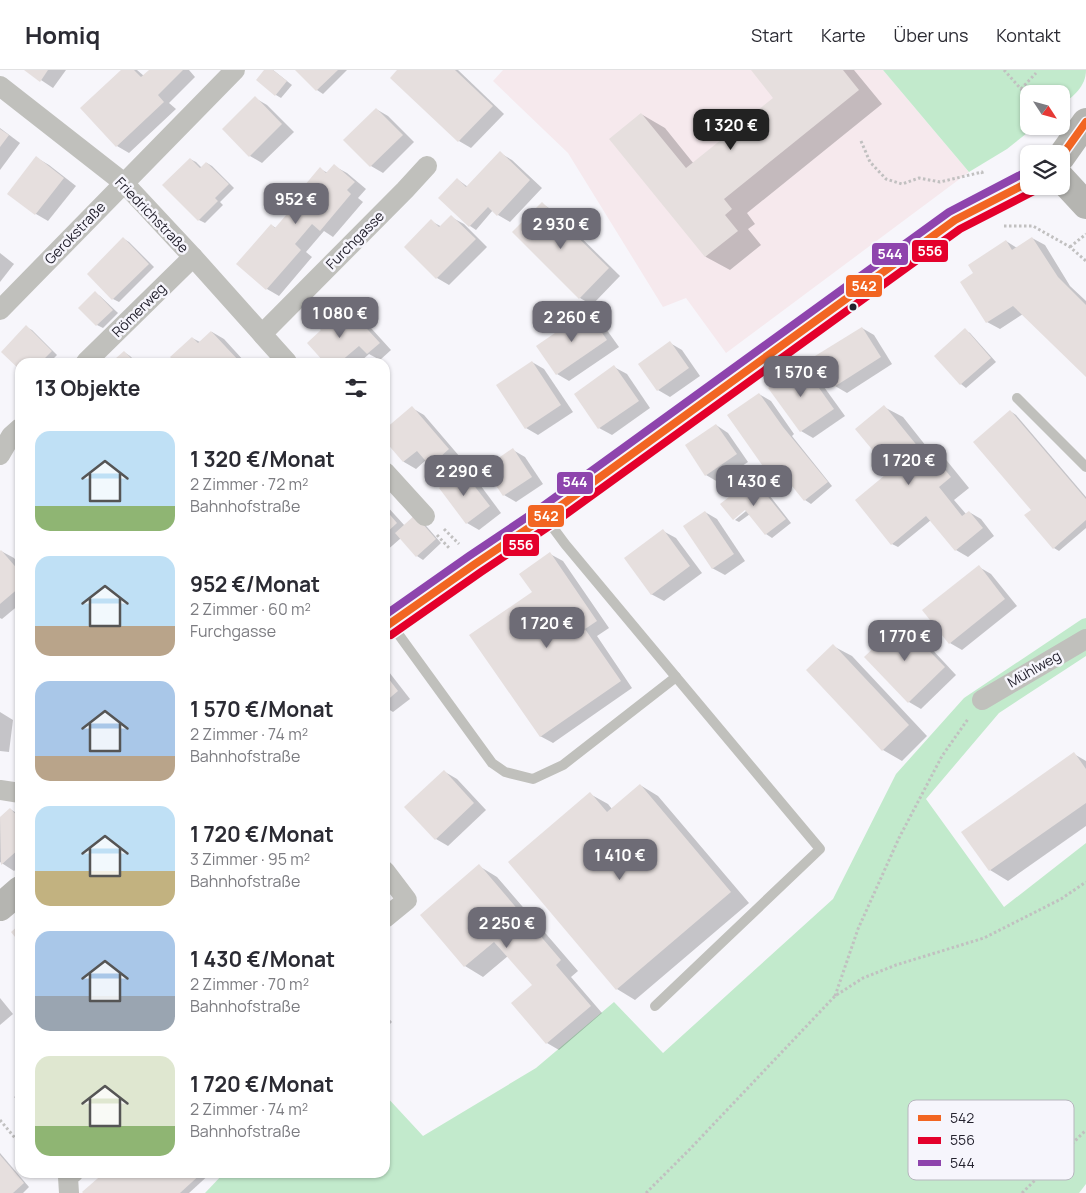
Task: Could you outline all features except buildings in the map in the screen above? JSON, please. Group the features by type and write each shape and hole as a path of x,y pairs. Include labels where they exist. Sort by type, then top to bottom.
{"street":[{"name":"Gerokstraße","path":"0,310 235,70"},
{"name":"Friedrichstraße","path":"0,86 124,183 283,358"},
{"path":"1070,145 1086,122"},
{"name":"Furchgasse","path":"262,334 427,166"},
{"path":"390,623 464,557 545,517 955,220 1020,187"},
{"path":"1070,188 1086,205"},
{"name":"Römerweg","path":"90,358 193,257"},
{"path":"0,455 15,432"},
{"path":"390,478 425,516"},
{"name":"Mühlweg","path":"982,700 1086,640"},
{"path":"0,790 15,792"},
{"path":"390,878 407,900 390,914"},
{"path":"0,907 15,894"},
{"path":"68,1178 69,1193"}],"lane":[{"path":"1017,398 1086,467"},
{"path":"545,517 820,849 655,1006"},
{"path":"390,628 492,763 505,772 533,779 563,765 676,677"}],"path":[{"path":"1004,70 1020,88"},
{"path":"1025,85 1036,73"},
{"path":"861,141 870,162 886,179 902,184 919,178 940,182 982,172 1004,226 1033,226 1070,247 1086,261"},
{"path":"1070,247 1086,234"},
{"path":"425,516 446,530 463,548 464,557"},
{"path":"436,533 464,557"},
{"path":"835,996 858,929 899,838 942,756 982,700"},
{"path":"646,1193 835,996 863,978 896,965 984,938 1060,899 1086,882"},
{"path":"0,1120 15,1138"},
{"path":"1074,1142 1086,1130"},
{"path":"1022,1193 1035,1180"}],"shaded area":[{"path":"503,70 883,70 969,172 726,353 686,298 663,307 568,153 493,81"}],"green space":[{"path":"883,70 1086,70 1084,81 1070,98 1070,85 1020,85 1020,135 1025,135 1007,149 969,172"},
{"path":"1086,618 1086,656 999,713 926,799 1004,907 1086,843 1086,1184 1079,1193 205,1193 219,1178 390,1178 390,1100 423,1136 536,1068 614,1002 663,1053 833,899 896,774 964,698"}],"transit line":[{"name":"542","path":"1070,145 1086,122"},
{"name":"544","path":"390,611 539,509 949,212 1020,175"},
{"name":"542","path":"390,624 545,517 955,220 1020,187"},
{"name":"556","path":"391,635 551,525 960,229 1026,195"}]}
